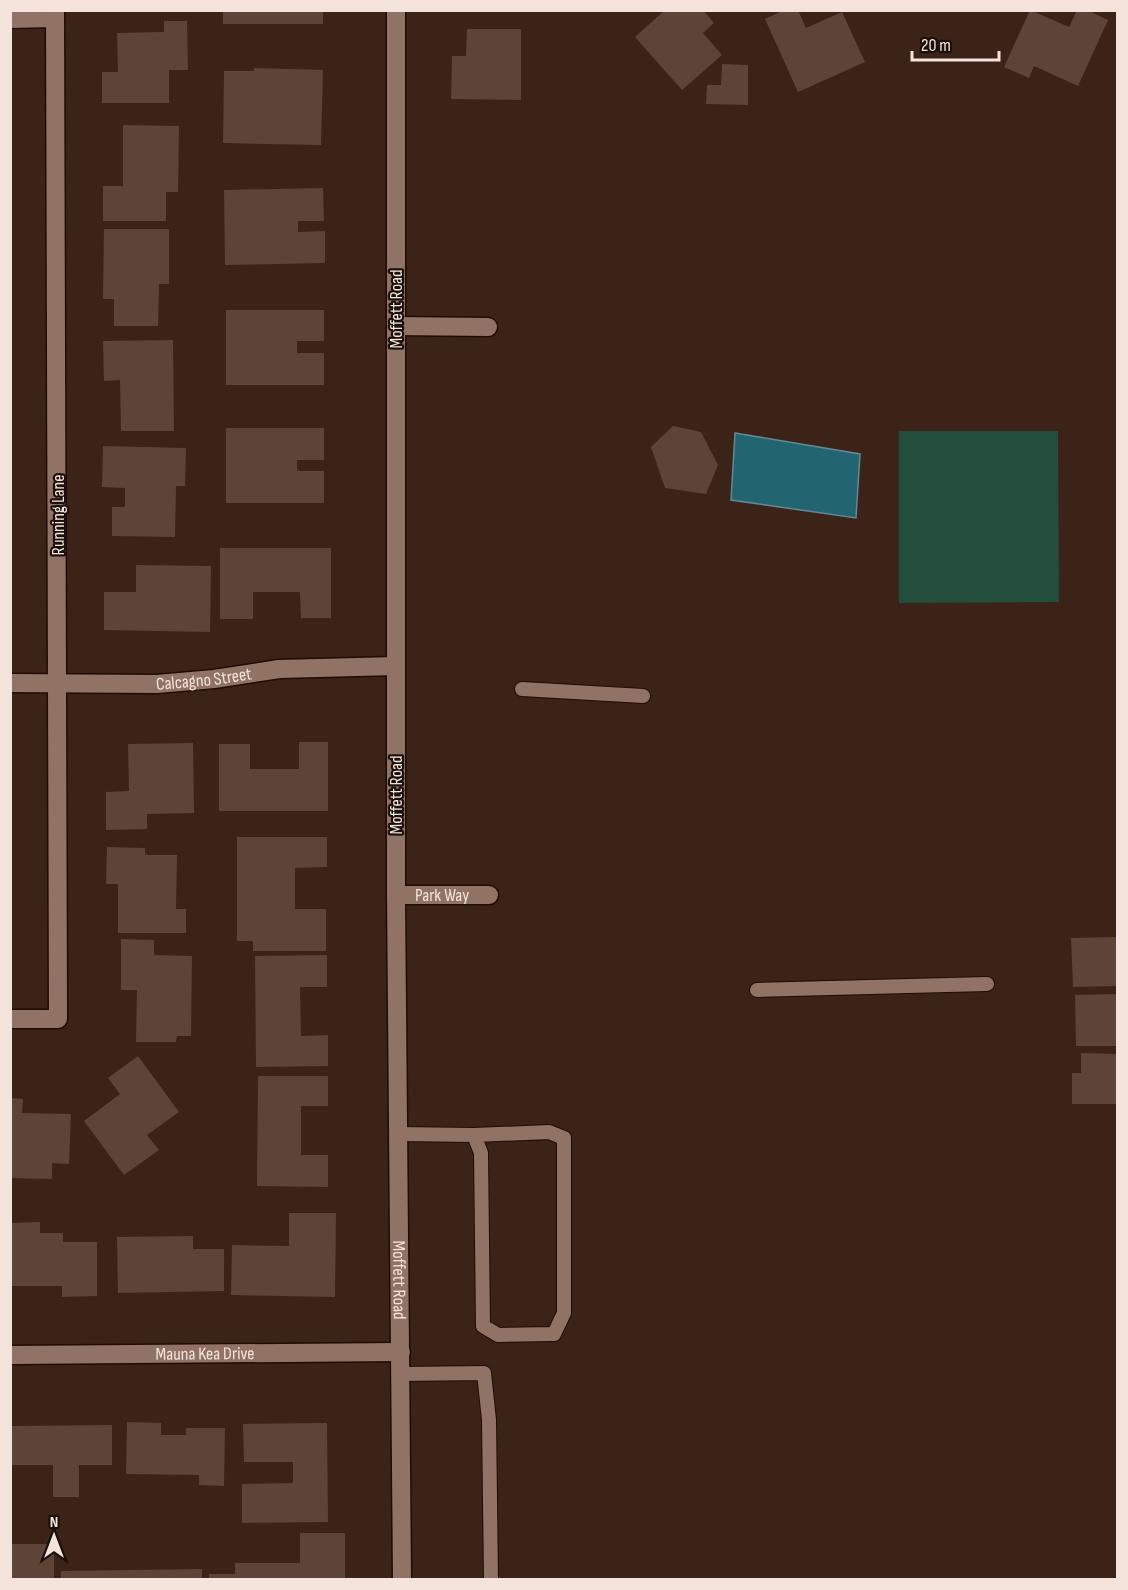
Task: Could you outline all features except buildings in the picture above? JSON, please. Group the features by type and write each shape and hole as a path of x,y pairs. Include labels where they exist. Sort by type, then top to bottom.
{"street":[{"name":"Moffett Road","path":"396,10 396,895 402,1580"},
{"path":"10,19 56,14"},
{"name":"Running Lane","path":"10,1019 58,1019 56,14"},
{"path":"396,326 488,327"},
{"name":"Calcagno Street","path":"10,683 157,684 214,679 279,669 396,666"},
{"name":"Park Way","path":"396,895 489,895"},
{"name":"Mauna Kea Drive","path":"10,1355 401,1352"}],"lane":[{"path":"522,689 643,696"},
{"path":"757,990 987,984"},
{"path":"399,1134 474,1135 549,1132 564,1138 564,1313 554,1334 498,1335 483,1326 481,1153 474,1135"},
{"path":"401,1374 484,1373 489,1420 490,1580"}],"green space":[{"path":"899,431 1058,431 1059,602 899,603"}],"water":[{"path":"735,433 860,454 856,518 731,500"}]}
